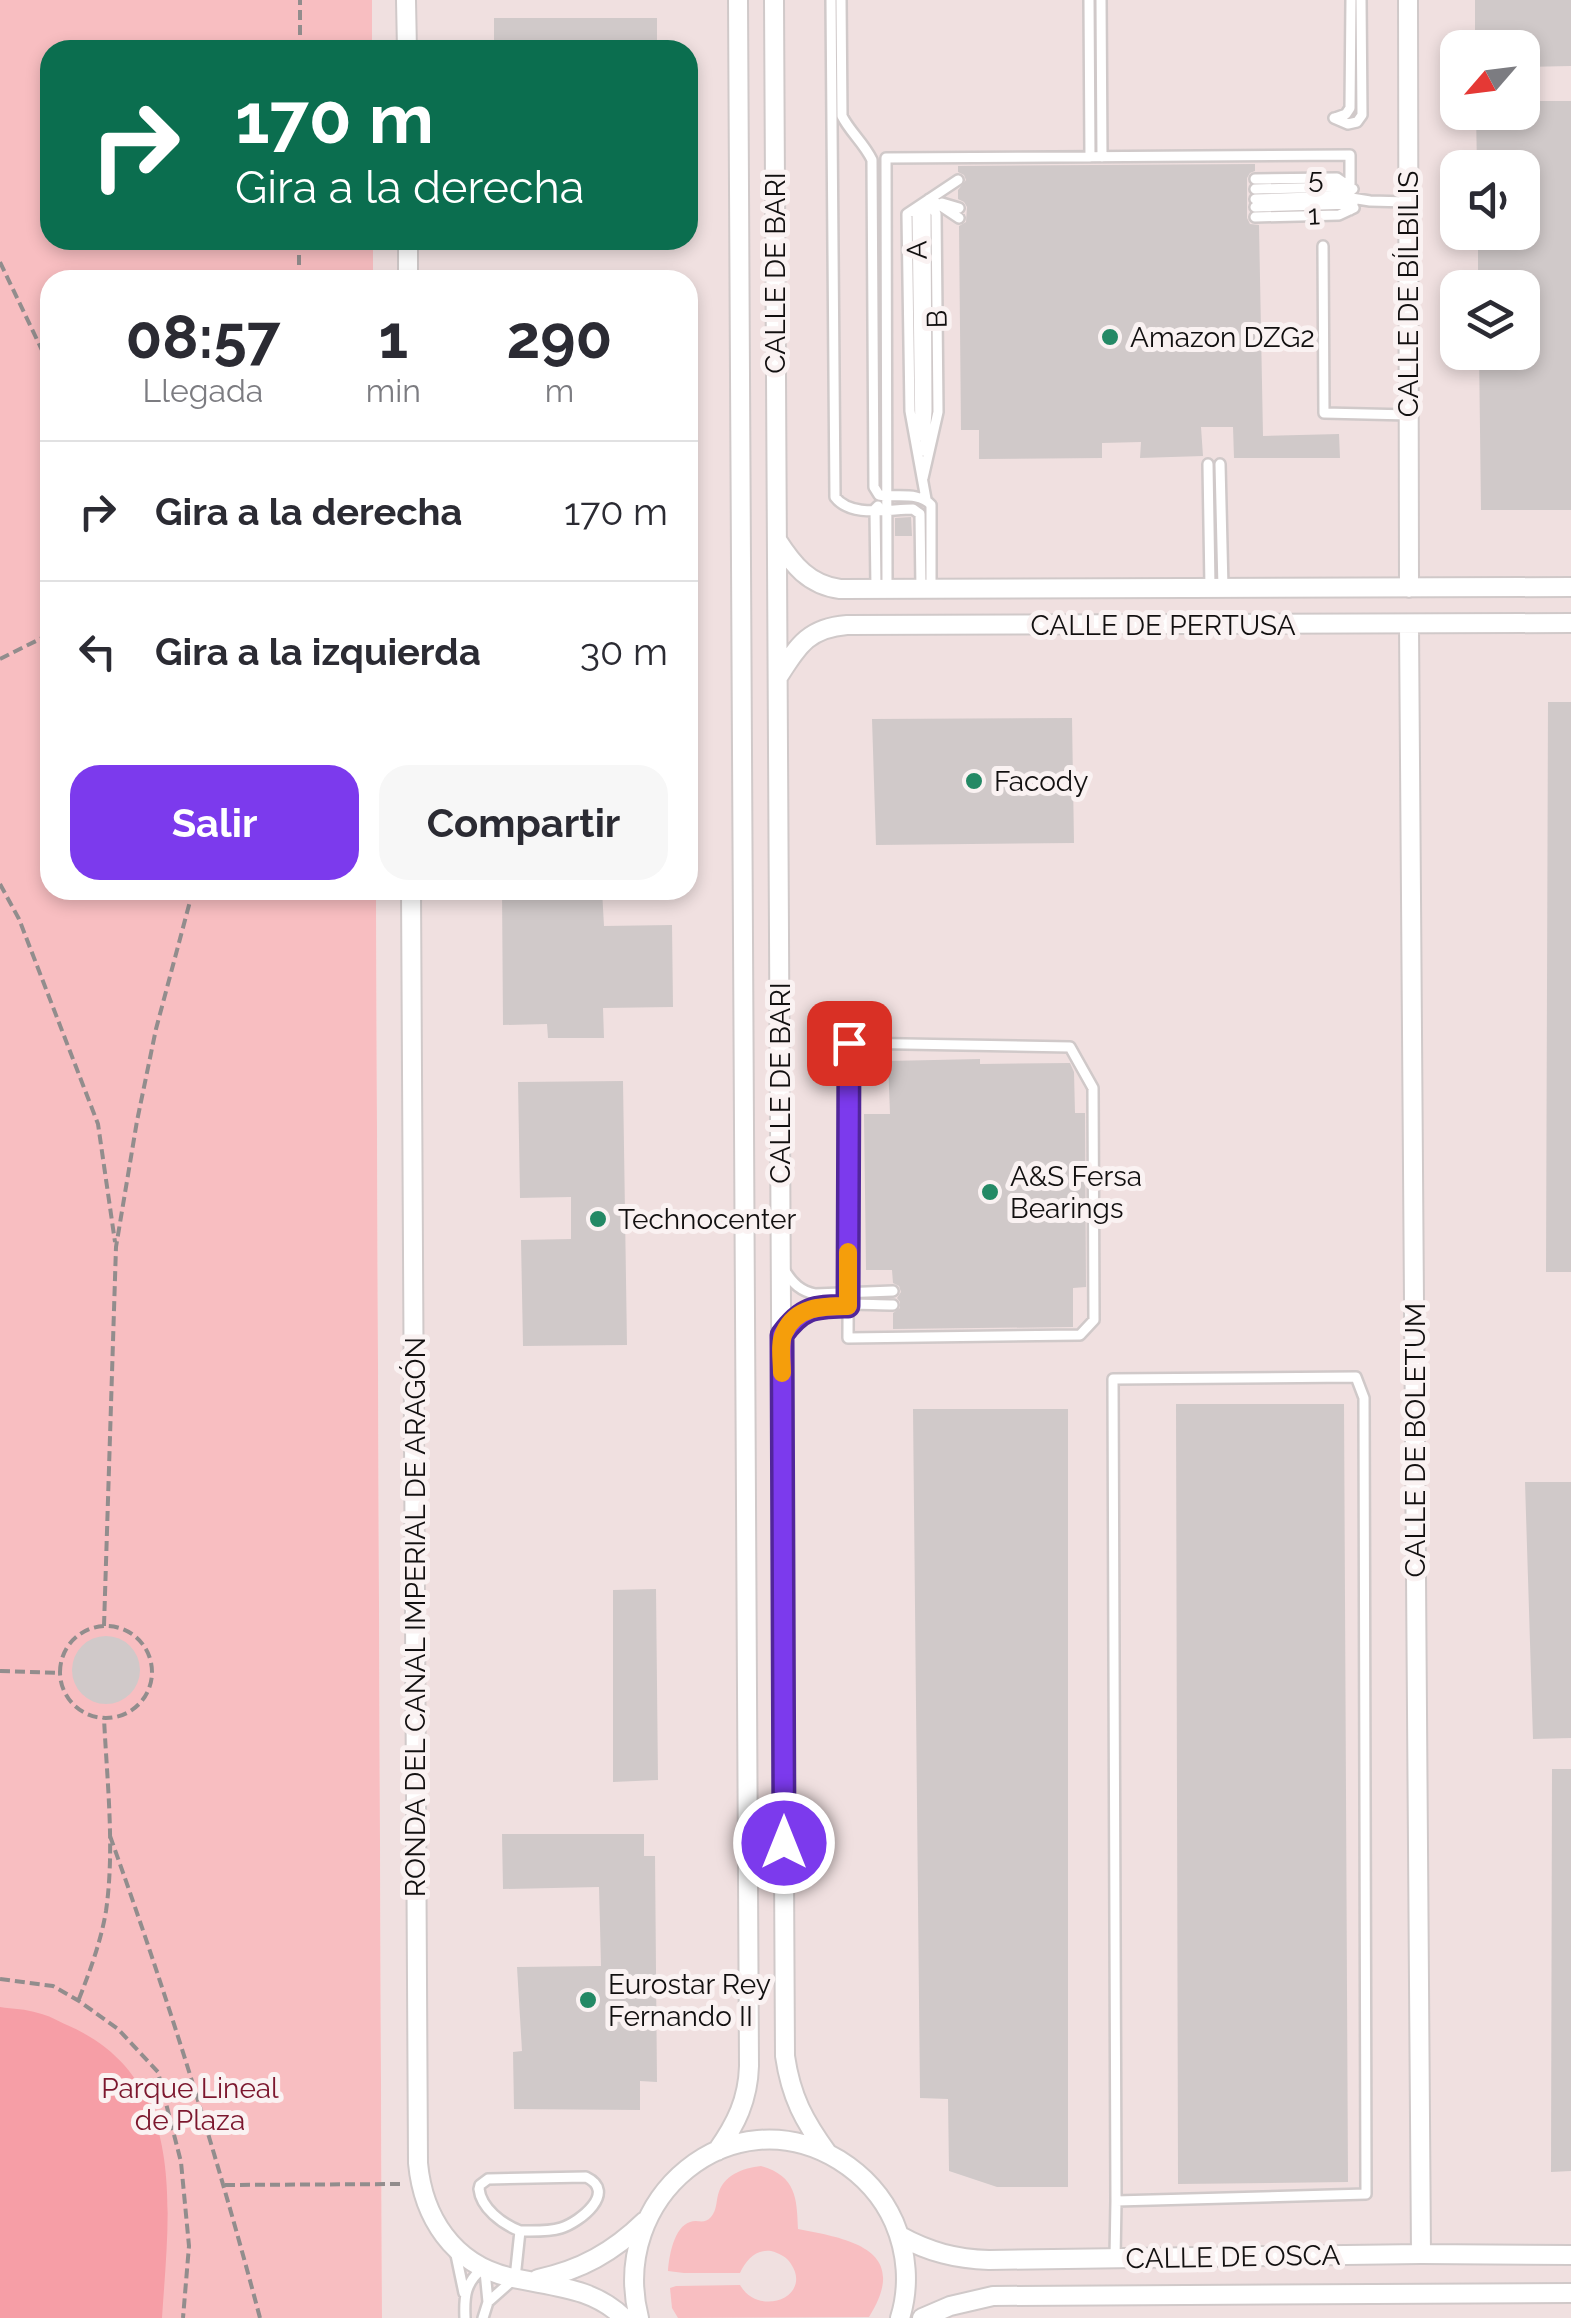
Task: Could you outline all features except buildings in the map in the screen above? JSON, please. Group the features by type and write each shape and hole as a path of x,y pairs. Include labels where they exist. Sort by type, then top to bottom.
{"street":[{"path":"406,0 406,40"},
{"name":"CALLE DE BARI","path":"717,2152 739,2116 746,2097 749,2066 738,0"},
{"name":"CALLE DE BARI","path":"774,0 785,2056 796,2103 828,2154"},
{"name":"CALLE DE BÍLBILIS","path":"1408,0 1410,588"},
{"name":"CALLE DE PERTUSA","path":"777,540 791,562 825,587 1571,587"},
{"name":"CALLE DE PERTUSA","path":"778,678 797,648 812,634 828,626 847,624 1571,624"},
{"name":"CALLE DE BOLETUM","path":"1409,625 1421,2254"},
{"name":"RONDA DEL CANAL IMPERIAL DE ARAGÓN","path":"411,900 420,2184 438,2228 454,2247 484,2268 590,2294 624,2318"},
{"path":"640,2318 633,2283 636,2251 658,2198 694,2164 717,2152 739,2144 773,2141 807,2146 852,2168 889,2210 900,2236 907,2270 900,2318"},
{"path":"524,2279 570,2271 602,2257 646,2220"},
{"name":"CALLE DE OSCA","path":"900,2236 940,2254 973,2260 1571,2255"},
{"name":"CALLE DE OSCA","path":"922,2318 950,2306 993,2296 1571,2293"}],"lane":[{"path":"831,0 835,497 852,510 912,509 920,514"},
{"path":"841,0 842,116 872,160 874,488 879,495 923,498 931,506 926,588"},
{"path":"1089,0 1090,157"},
{"path":"1101,0 1102,157"},
{"path":"1350,0 1350,108 1334,118 1348,124 1357,122 1362,115 1362,0"},
{"path":"881,589 881,509 887,496 886,158 1350,155 1350,198"},
{"name":"5","path":"1255,198 1337,178 1350,198"},
{"path":"1255,198 1338,196 1408,202"},
{"name":"1","path":"1255,198 1339,214 1350,198 1370,201"},
{"path":"930,199 958,199"},
{"path":"930,199 958,199"},
{"path":"930,199 958,199"},
{"name":"A","path":"922,484 910,411 907,214 930,199"},
{"name":"B","path":"922,484 927,411 926,214 930,199"},
{"path":"1323,246 1324,414 1409,416"},
{"path":"1208,464 1216,588"},
{"path":"1216,588 1220,464"},
{"path":"922,484 920,514 926,588"},
{"path":"849,1043 1070,1047 1093,1088 1094,1320 1080,1334 848,1338 848,1293 849,1043"},
{"path":"782,1265 790,1280 804,1292 893,1292"},
{"path":"782,1335 793,1320 816,1306 893,1304"},
{"path":"1115,2258 1113,1379 1356,1377 1364,1398 1366,2194 1116,2201"},
{"path":"586,2177 593,2180 598,2198 576,2221 564,2227 520,2231 483,2204 479,2189 484,2181 586,2177"},
{"path":"488,2302 524,2279 520,2231"},
{"path":"454,2247 465,2318"},
{"path":"464,2294 484,2268"},
{"path":"483,2318 488,2302 484,2268"}],"path":[{"path":"300,0 300,40"},
{"path":"0,262 40,346"},
{"path":"0,659 40,639"},
{"path":"0,884 18,919 98,1124 116,1247"},
{"path":"104,1626 116,1247 156,1029 190,900"},
{"path":"104,1626 132,1634 150,1658 150,1687 143,1700 119,1717 91,1716 78,1709 62,1687 62,1659 68,1646 90,1628 104,1626"},
{"path":"0,1671 60,1673"},
{"path":"79,2000 106,1910 110,1836 104,1718"},
{"path":"110,1836 225,2185 260,2318"},
{"path":"0,1979 53,1986 79,2000 118,2029 158,2072 183,2179 189,2246 183,2318"},
{"path":"225,2185 420,2184"}],"shaded area":[{"path":"372,0 1571,0 1571,2318 382,2318 376,900 698,900 698,270 373,270 373,250 698,250 698,40 372,40"},
{"path":"0,2007 45,2015 106,2048 134,2078 153,2112 163,2150 167,2191 162,2318 0,2318"}],"green space":[{"name":"Parque Lineal de Plaza","path":"0,0 372,0 372,40 40,40 40,250 373,250 373,270 40,270 40,900 376,900 382,2318 0,2318"},
{"path":"761,2166 788,2182 797,2207 798,2229 855,2244 879,2262 883,2276 880,2294 869,2317 678,2318 672,2308 670,2288 676,2286 740,2285 749,2295 770,2302 790,2294 795,2286 796,2276 789,2262 771,2251 752,2256 740,2273 668,2271 671,2250 680,2230 690,2222 711,2217 721,2188 729,2178"}],"slow traffic":[{"path":"782,1373 782,1335 793,1320 816,1306 848,1306 848,1252"}],"place":[{"name":"Amazon DZG2","path":"1110,337"},
{"name":"Facody","path":"974,781"},
{"name":"A&S Fersa Bearings","path":"990,1192"},
{"name":"Technocenter","path":"598,1219"},
{"name":"Eurostar Rey Fernando II","path":"588,2000"}],"route":[{"path":"784,1843 782,1335 793,1320 816,1306 848,1306 849,1043"}]}
